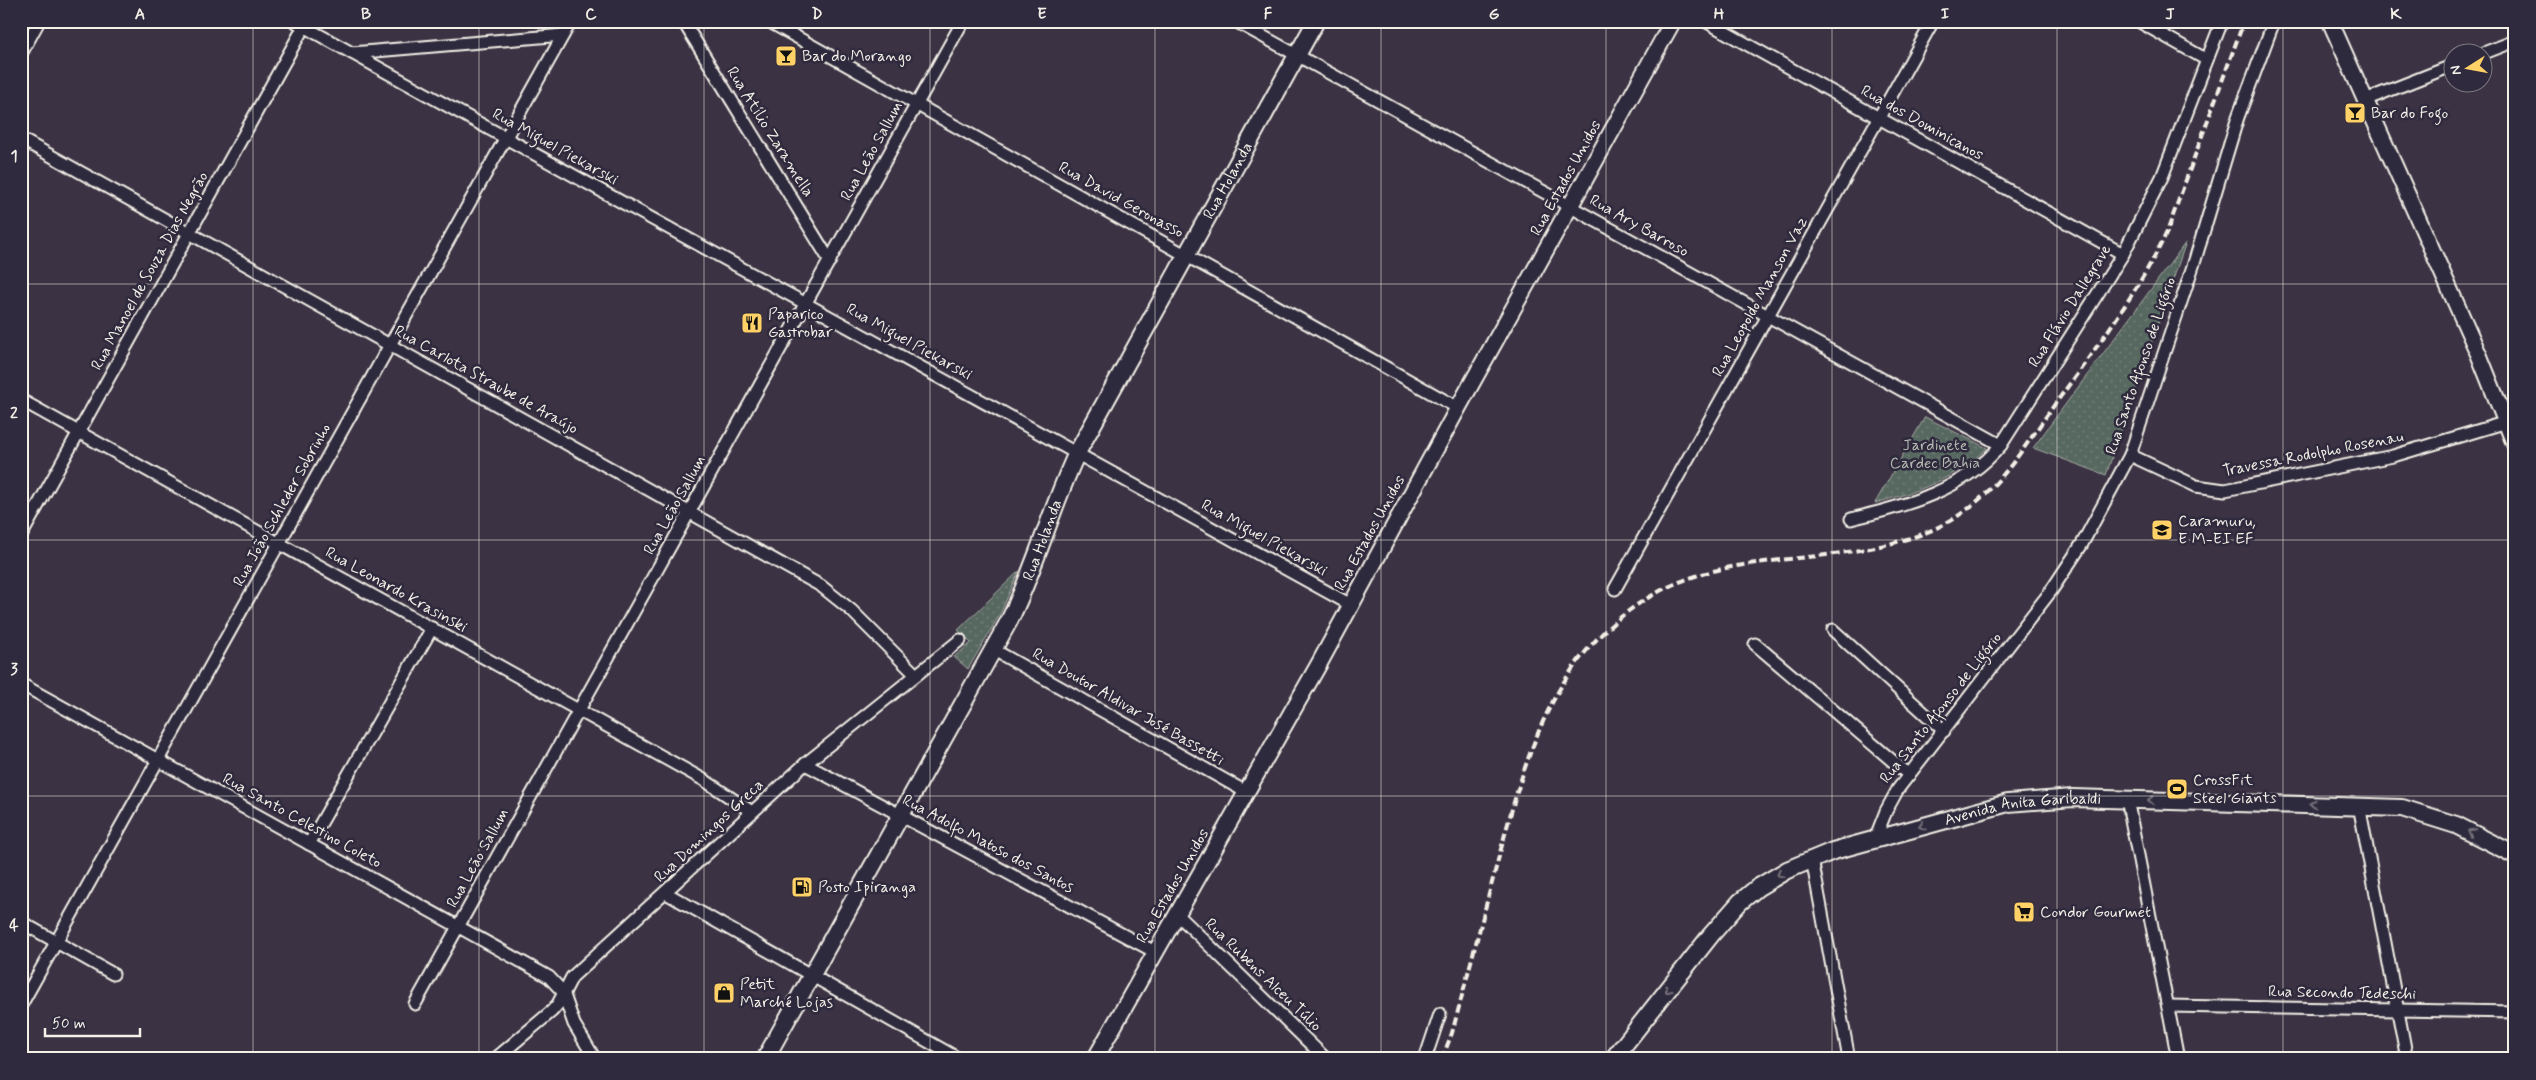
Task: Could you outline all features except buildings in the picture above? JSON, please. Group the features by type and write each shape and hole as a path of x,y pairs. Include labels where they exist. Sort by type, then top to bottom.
{"main road":[{"name":"Rua Holanda","path":"766,1059 994,650 1019,601 1055,501 1077,453 1316,21"},
{"name":"Avenida Anita Garibaldi","path":"1613,1059 1740,902 1772,878 1812,859 1990,806 2024,800 2127,799 2402,808 2441,819 2515,854"}],"street":[{"path":"21,54 39,21"},
{"name":"Rua João Schleder Sobrinho","path":"21,1005 571,21"},
{"name":"Rua Atílio Zaramella","path":"683,21 830,260"},
{"name":"Rua David Geronasso","path":"768,21 1458,408"},
{"name":"Rua Leão Sallum","path":"415,1004 963,21"},
{"name":"Rua Ary Barroso","path":"1234,21 2001,445"},
{"name":"Rua Estados Unidos","path":"1095,1059 1351,605 1673,21"},
{"name":"Rua dos Dominicanos","path":"1704,21 2123,254"},
{"name":"Rua Leopoldo Manson Vaz","path":"1616,589 1933,21"},
{"path":"2138,21 2207,60"},
{"name":"Rua Flávio Dallegrave","path":"1851,519 1903,506 1932,495 1974,472 2001,445 2123,254 2162,177 2222,21"},
{"name":"Rua Santo Afonso de Ligório","path":"1875,839 1892,799 1909,775 2051,591 2082,544 2130,455 2195,260 2238,118 2274,21"},
{"path":"2330,21 2515,445"},
{"name":"Rua Miguel Piekarski","path":"302,23 352,53 1351,605"},
{"name":"Rua Manoel de Souza Dias Negrão","path":"21,536 190,233 302,23"},
{"path":"352,53 563,35"},
{"path":"2494,49 2515,41"},
{"path":"2365,100 2444,69"},
{"name":"Rua Carlota Straube de Araújo","path":"21,139 821,586 837,598 916,675"},
{"name":"Rua Leonardo Krasinski","path":"21,400 704,780 752,812"},
{"name":"Travessa Rodolpho Rosenau","path":"2130,455 2196,486 2225,490 2393,456 2506,422"},
{"path":"309,844 432,628"},
{"path":"1833,630 1944,732"},
{"name":"Rua Domingos Greca","path":"494,1059 552,1011 558,1004 572,977 805,764 960,640"},
{"path":"1755,644 1909,775"},
{"name":"Rua Doutor Aldivar José Bassetti","path":"994,650 1246,792"},
{"name":"Rua Santo Celestino Coleto","path":"21,684 549,977 563,992"},
{"name":"Rua Adolfo Matoso dos Santos","path":"805,764 1155,952"},
{"path":"2127,799 2178,1059"},
{"path":"2359,806 2407,1059"},
{"path":"1812,859 1848,1059"},
{"path":"666,893 959,1059"},
{"name":"Rua Rubens Alceu Túlio","path":"1177,914 1326,1059"},
{"path":"21,922 113,974"},
{"path":"563,992 574,1024 595,1059"},
{"name":"Rua Secondo Tedeschi","path":"2168,1006 2515,1012"},
{"path":"1425,1059 1440,1014"}],"green space":[{"path":"2186,242 2106,475 2033,448"},
{"name":"Jardinete Cardec Bahia","path":"1925,417 1987,448 1962,468 1935,483 1875,503"},
{"path":"1019,571 1000,614 968,669 954,657 971,643 958,630"}],"railway":[{"path":"1442,1059 1452,1033 1520,781 1544,720 1558,691 1576,665 1596,640 1632,608 1669,587 1706,573 1744,565 1864,549 1907,539 1923,534 1947,522 1982,497 2016,459 2101,341 2143,277 2167,232 2244,21"}],"place":[{"name":"Bar do Morango","path":"786,56"},
{"name":"Bar do Fogo","path":"2355,113"},
{"name":"Paparico Gastrobar","path":"752,323"},
{"name":"Caramuru, E M-EI EF","path":"2162,530"},
{"name":"CrossFit Steel Giants","path":"2177,789"},
{"name":"Posto Ipiranga","path":"802,887"},
{"name":"Condor Gourmet","path":"2024,912"},
{"name":"Petit Marché Lojas","path":"724,993"}]}
